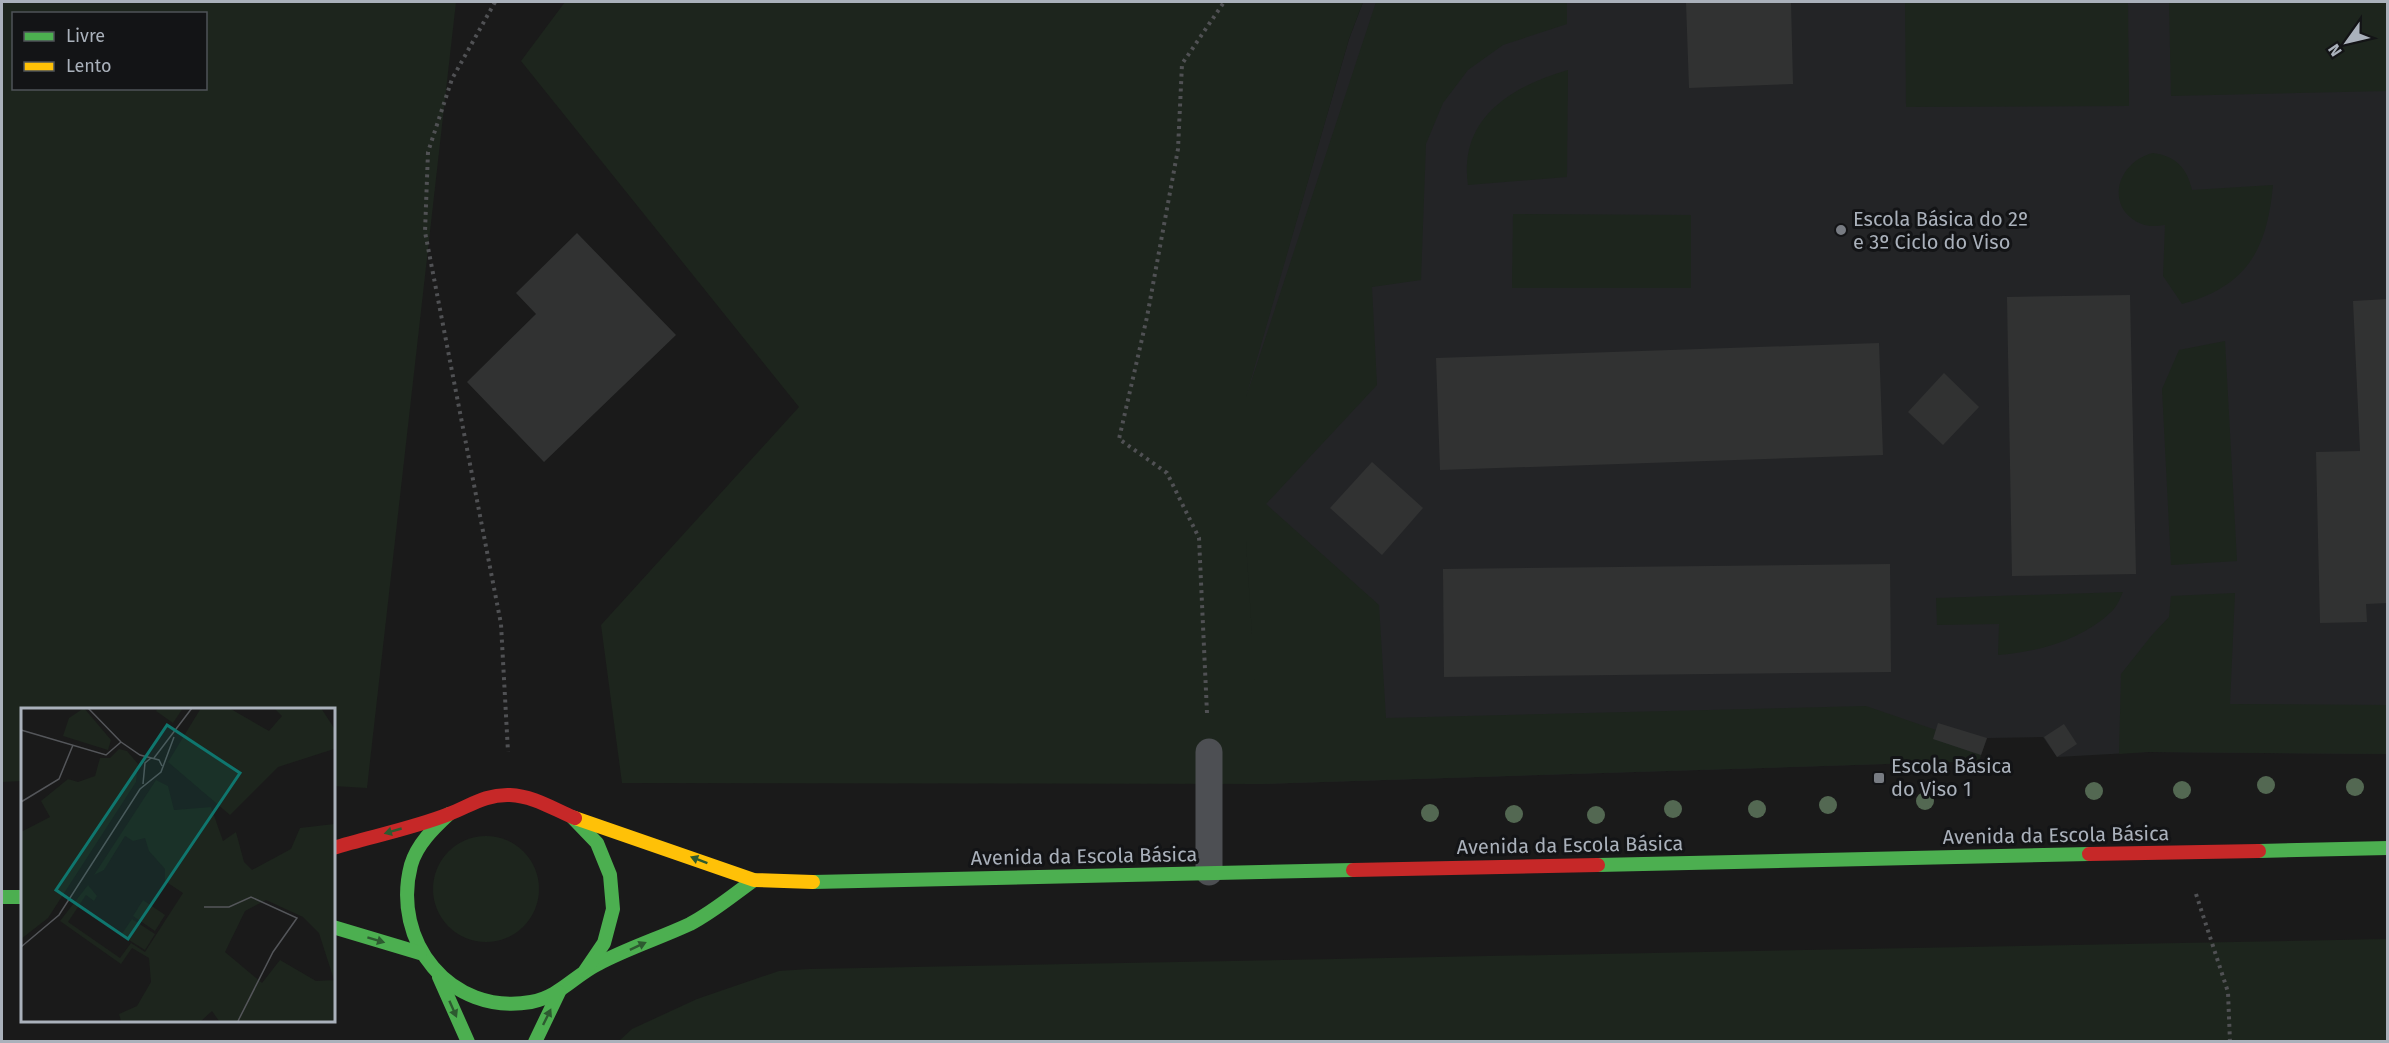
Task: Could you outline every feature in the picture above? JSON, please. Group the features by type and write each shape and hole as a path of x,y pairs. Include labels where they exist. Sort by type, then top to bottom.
{"street":[{"name":"Avenida da Escola Básica","path":"334,848 449,814 469,803 489,797 510,795 543,802 572,817 754,880 814,882 2388,848"},
{"name":"Avenida da Escola Básica","path":"449,814 427,835 411,863 405,893 408,924 420,953 439,977 466,995 497,1004 529,1002 560,992 585,971 690,923 754,880"},
{"name":"Avenida da Escola Básica","path":"572,817 597,843 610,875 613,909 604,943 585,971"},
{"path":"2,897 21,897"},
{"path":"334,927 420,953"},
{"path":"439,977 468,1041"},
{"path":"536,1041 560,992"}],"lane":[{"path":"1209,752 1209,872"}],"path":[{"path":"495,2 452,79 428,152 425,232 501,624 510,795"},
{"path":"1209,752 1199,537 1167,472 1119,439 1148,317 1178,149 1182,64 1224,2"},
{"path":"2183,851 2228,993 2230,1041"}],"shaded area":[{"path":"2,2 456,2 367,788 334,786 334,708 21,708 21,781 2,782"},
{"path":"565,2 1363,2 1349,39 1246,397 1376,2 1567,2 1567,24 1503,45 1468,70 1443,103 1426,144 1421,280 1372,287 1377,385 1266,504 1379,605 1386,718 1866,706 1936,730 1934,739 1981,755 1979,761 1262,784 622,783 601,625 799,407 521,61"},
{"name":"Escola Básica do 2º e 3º Ciclo do Viso","path":"1363,2 2387,2 2387,754 2147,752 2057,757 2043,737 1987,738 1979,761 1262,784 1238,421 1349,39"},
{"path":"1905,2 2128,2 2129,106 1906,107"},
{"path":"2169,2 2387,2 2387,91 2171,96"},
{"path":"1568,70 1567,177 1468,185 1467,161 1472,141 1480,123 1493,108 1527,85"},
{"path":"2153,153 2168,157 2179,164 2187,175 2192,190 2273,185 2266,228 2250,262 2223,287 2182,304 2163,276 2165,225 2145,225 2130,217 2122,208 2119,197 2119,186 2123,175 2140,158"},
{"path":"1513,214 1691,215 1691,288 1512,288"},
{"path":"2225,341 2237,561 2171,565 2162,389 2179,350"},
{"path":"2123,592 2113,610 2087,630 2059,643 2028,651 1998,655 1999,624 1937,625 1936,598"},
{"path":"2235,593 2230,704 2387,705 2387,754 2147,752 2119,754 2121,674 2169,617 2171,596"},
{"path":"486,836 506,840 523,852 535,869 539,889 535,909 523,926 506,938 486,942 466,938 449,926 437,909 433,889 437,869 449,852 466,840"},
{"path":"2387,939 2387,1041 619,1041 632,1029 697,999 779,971 809,969"}],"building":[{"path":"1686,2 1791,2 1793,84 1689,88"},
{"path":"577,233 676,335 544,462 467,382 536,314 516,293"},
{"path":"2130,295 2136,574 2012,576 2007,297"},
{"path":"2388,299 2388,603 2366,604 2367,622 2320,623 2316,452 2360,451 2353,301"},
{"path":"1879,343 1883,455 1440,470 1436,358"},
{"path":"1944,373 1979,407 1943,445 1908,412"},
{"path":"1372,462 1423,508 1382,555 1330,508"},
{"path":"1890,564 1891,672 1444,677 1443,569"},
{"path":"1938,723 1987,738 1981,755 1933,739"},
{"path":"2064,724 2077,744 2057,757 2044,737"}],"traffic: fast":[{"path":"449,814 417,850 411,865 407,893 410,920 419,945 433,967 452,985 475,997 502,1003 531,1002 550,996 598,964 690,924 715,909 754,880"},
{"path":"572,817 597,843 610,875 613,909 604,943 585,971"},
{"path":"2259,851 2388,848"},
{"path":"1598,865 2089,854"},
{"path":"813,882 1353,870"},
{"path":"2,897 21,897"},
{"path":"334,927 420,953"},
{"path":"439,977 468,1042"},
{"path":"535,1042 559,992"}],"traffic: slow":[{"path":"575,818 754,880 813,882"}],"traffic: jam":[{"path":"334,848 421,824 485,798 501,795 527,798 575,818"},
{"path":"2089,854 2259,851"},
{"path":"1353,870 1598,865"}],"place":[{"name":"Escola Básica do 2º e 3º Ciclo do Viso","path":"1841,230"},
{"name":"Escola Básica do Viso 1","path":"1879,778"}]}
